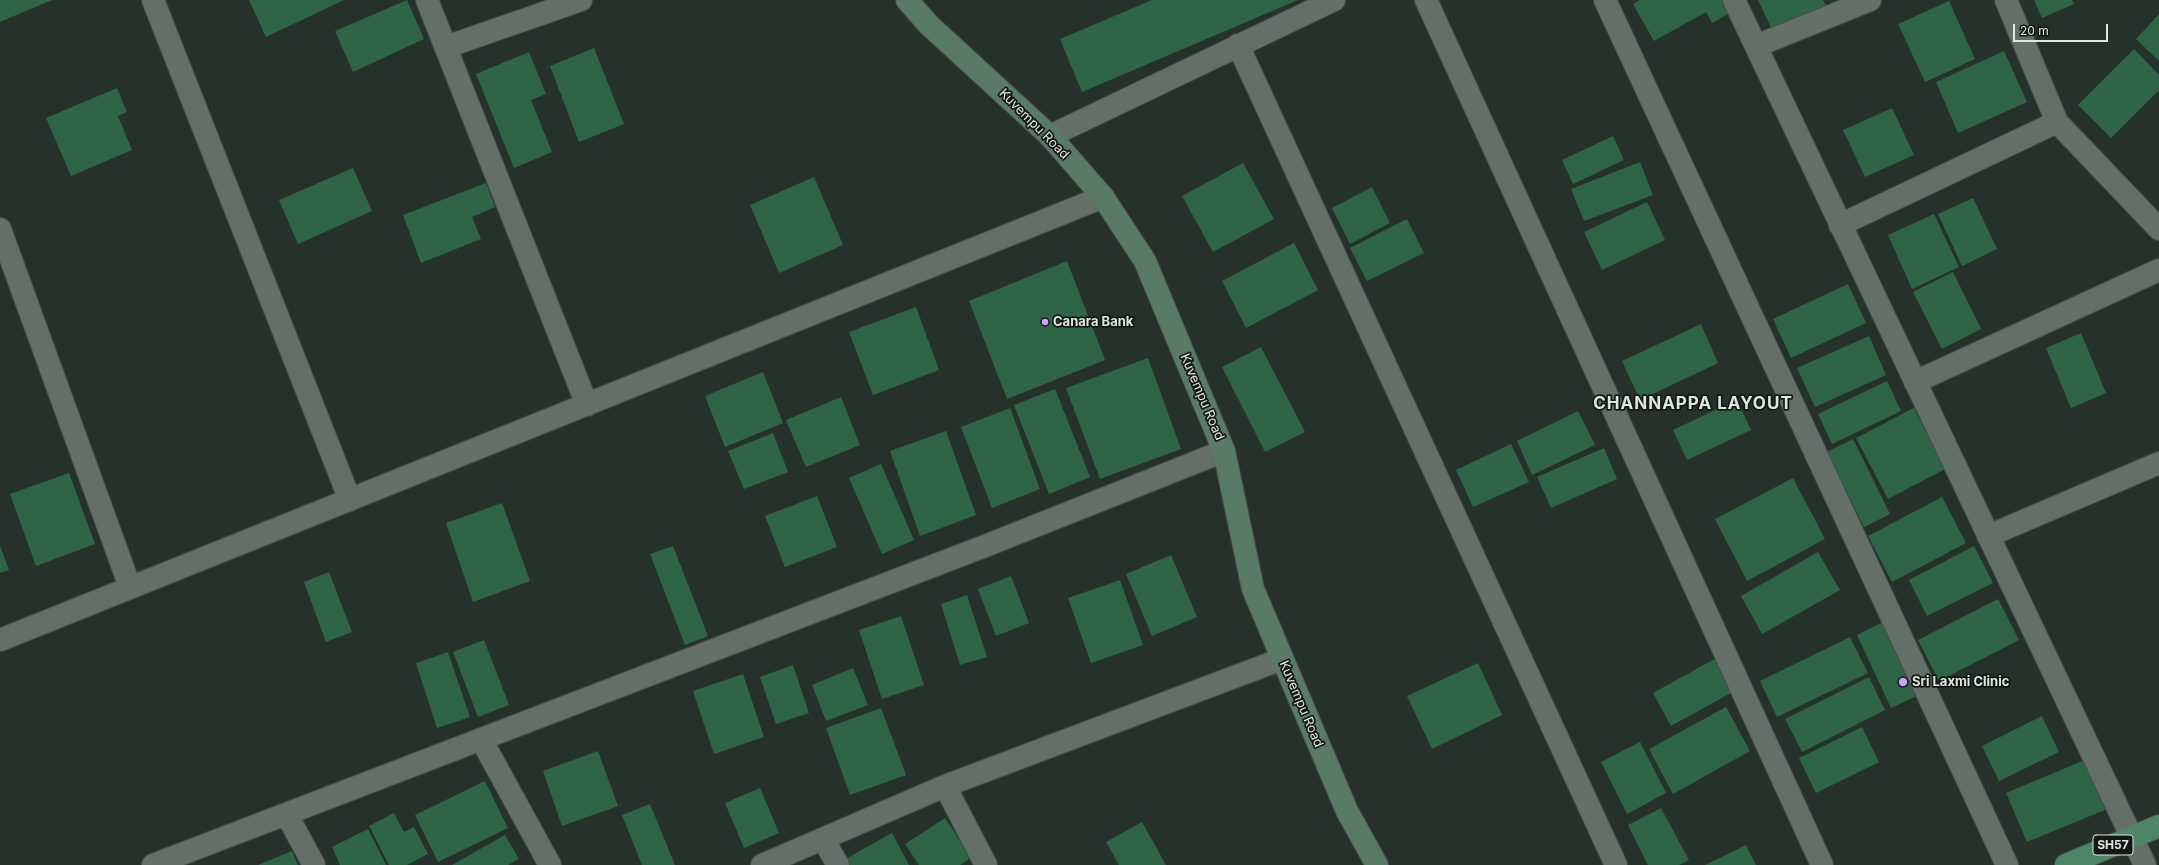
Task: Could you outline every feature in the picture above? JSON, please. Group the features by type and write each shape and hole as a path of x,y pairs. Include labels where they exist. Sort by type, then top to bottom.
{"main road":[{"name":"Kuvempu Road","path":"907,0 929,26 1050,136 1103,198 1145,262 1224,451 1253,590 1347,811 1377,865"},
{"name":"SH57","path":"2066,865 2159,826"}],"street":[{"path":"153,0 350,500"},
{"path":"427,0 587,405"},
{"path":"446,47 581,0"},
{"path":"1050,136 1334,0"},
{"path":"1426,0 1822,865"},
{"path":"1605,0 2007,865"},
{"path":"1734,0 2130,838 2145,865"},
{"path":"1756,46 1870,0"},
{"path":"2006,0 2057,122 2159,229"},
{"path":"1238,45 1616,865"},
{"path":"1840,224 2057,122"},
{"path":"0,640 1103,198"},
{"path":"0,229 130,587"},
{"path":"1915,382 2159,270"},
{"path":"152,865 287,815 481,739 978,549 1224,451"},
{"path":"1988,536 2159,463"},
{"path":"762,865 945,786 1282,659"},
{"path":"481,739 550,865"},
{"path":"945,786 986,865"},
{"path":"287,815 314,865"},
{"path":"823,839 838,865"}],"building":[{"path":"0,0 52,0 0,22"},
{"path":"249,0 344,0 266,37"},
{"path":"407,0 424,39 353,72 335,31"},
{"path":"1152,0 1298,0 1082,92 1060,39"},
{"path":"1640,0 1729,0 1735,10 1712,23 1706,12 1654,41 1633,4"},
{"path":"1758,0 1823,0 1827,8 1774,34"},
{"path":"2034,0 2072,0 2074,4 2042,18"},
{"path":"1949,1 1975,59 1925,82 1898,24"},
{"path":"2159,14 2159,61 2136,39"},
{"path":"594,48 624,124 579,142 550,66"},
{"path":"2134,49 2159,75 2159,90 2111,138 2078,105"},
{"path":"2004,51 2027,102 1958,133 1936,82"},
{"path":"529,52 546,94 531,100 552,152 514,168 476,74"},
{"path":"117,88 127,112 118,116 132,150 71,176 46,118"},
{"path":"1892,108 1914,155 1865,177 1843,130"},
{"path":"1613,136 1624,160 1573,184 1562,160"},
{"path":"1640,162 1653,195 1584,221 1571,189"},
{"path":"1243,163 1274,219 1213,252 1182,196"},
{"path":"353,168 372,211 298,244 279,200"},
{"path":"814,177 843,245 779,273 750,205"},
{"path":"486,183 495,207 472,217 481,239 421,263 403,215"},
{"path":"1372,187 1390,223 1350,244 1332,208"},
{"path":"1973,198 1997,249 1962,266 1938,214"},
{"path":"1647,202 1665,240 1602,270 1584,232"},
{"path":"1934,214 1959,267 1912,289 1888,235"},
{"path":"1407,219 1424,253 1367,281 1350,248"},
{"path":"1294,243 1318,290 1246,328 1222,281"},
{"path":"1067,261 1105,360 1007,399 969,301"},
{"path":"1953,272 1981,329 1942,349 1913,292"},
{"path":"1848,284 1866,323 1791,358 1773,319"},
{"path":"916,307 939,370 873,395 849,332"},
{"path":"1701,324 1718,363 1640,400 1622,361"},
{"path":"2081,333 2106,393 2071,408 2046,348"},
{"path":"1869,336 1886,375 1815,407 1797,368"},
{"path":"1261,347 1305,432 1265,452 1222,367"},
{"path":"1148,358 1181,449 1100,479 1066,388"},
{"path":"763,372 783,423 725,447 705,396"},
{"path":"1887,381 1901,411 1832,444 1818,414"},
{"path":"1055,389 1090,477 1049,494 1014,405"},
{"path":"841,397 860,445 806,467 786,420"},
{"path":"1737,400 1751,430 1687,460 1673,430"},
{"path":"1010,408 1040,489 992,508 961,427"},
{"path":"1914,408 1945,469 1888,499 1856,438"},
{"path":"1578,411 1595,445 1532,475 1517,441"},
{"path":"946,431 976,515 920,536 890,451"},
{"path":"773,433 788,472 744,489 728,451"},
{"path":"1853,439 1890,514 1864,527 1827,452"},
{"path":"1511,444 1529,482 1473,507 1456,470"},
{"path":"1604,448 1617,479 1551,508 1537,477"},
{"path":"881,464 914,540 882,554 849,478"},
{"path":"69,473 95,544 36,566 10,494"},
{"path":"1793,478 1825,539 1747,581 1715,519"},
{"path":"817,496 837,547 785,567 765,516"},
{"path":"1942,497 1966,543 1892,582 1868,536"},
{"path":"502,503 530,581 473,602 446,523"},
{"path":"0,546 9,570 0,573"},
{"path":"673,546 708,636 685,645 650,554"},
{"path":"1974,546 1993,583 1927,616 1909,580"},
{"path":"1818,552 1840,590 1762,634 1741,596"},
{"path":"1171,555 1197,617 1152,636 1126,574"},
{"path":"329,572 352,632 326,642 304,582"},
{"path":"1011,576 1029,623 996,636 978,589"},
{"path":"1120,580 1143,645 1091,663 1068,598"},
{"path":"967,595 987,657 960,665 941,604"},
{"path":"1998,599 2019,640 1939,681 1918,640"},
{"path":"901,616 924,685 882,699 859,630"},
{"path":"1889,619 1923,693 1891,708 1857,635"},
{"path":"1850,637 1868,673 1777,717 1760,681"},
{"path":"484,640 509,705 478,717 453,652"},
{"path":"448,652 470,717 437,728 416,663"},
{"path":"1720,656 1738,689 1671,726 1653,693"},
{"path":"1478,663 1502,715 1432,749 1407,696"},
{"path":"793,665 809,713 776,724 760,677"},
{"path":"853,668 868,705 826,721 812,685"},
{"path":"743,674 764,737 714,754 693,691"},
{"path":"1869,677 1885,710 1802,752 1785,719"},
{"path":"1726,707 1750,751 1673,794 1649,749"},
{"path":"881,708 906,775 850,795 826,728"},
{"path":"2042,716 2059,752 1999,781 1982,746"},
{"path":"1862,727 1879,762 1816,793 1799,758"},
{"path":"1640,742 1666,793 1627,814 1601,762"},
{"path":"598,751 618,806 562,826 543,771"},
{"path":"2087,759 2107,809 2027,842 2006,793"},
{"path":"485,781 508,828 438,862 415,815"},
{"path":"760,788 779,833 744,848 725,803"},
{"path":"650,804 675,865 642,865 622,815"},
{"path":"1661,808 1689,860 1679,865 1648,865 1628,825"},
{"path":"394,813 404,832 414,827 428,854 407,865 389,865 369,826"},
{"path":"945,818 971,858 960,865 919,865 905,844"},
{"path":"1142,822 1166,865 1119,865 1106,842"},
{"path":"368,829 386,865 340,865 332,847"},
{"path":"892,833 909,865 844,865 842,861"},
{"path":"505,835 519,859 508,865 452,865"},
{"path":"1746,845 1756,865 1705,865"},
{"path":"292,851 298,865 258,865"}],"place":[{"name":"Canara Bank","path":"1045,322"},
{"name":"Sri Laxmi Clinic","path":"1903,682"}],"district":[{"name":"CHANNAPPA LAYOUT","path":"1693,404"}]}
